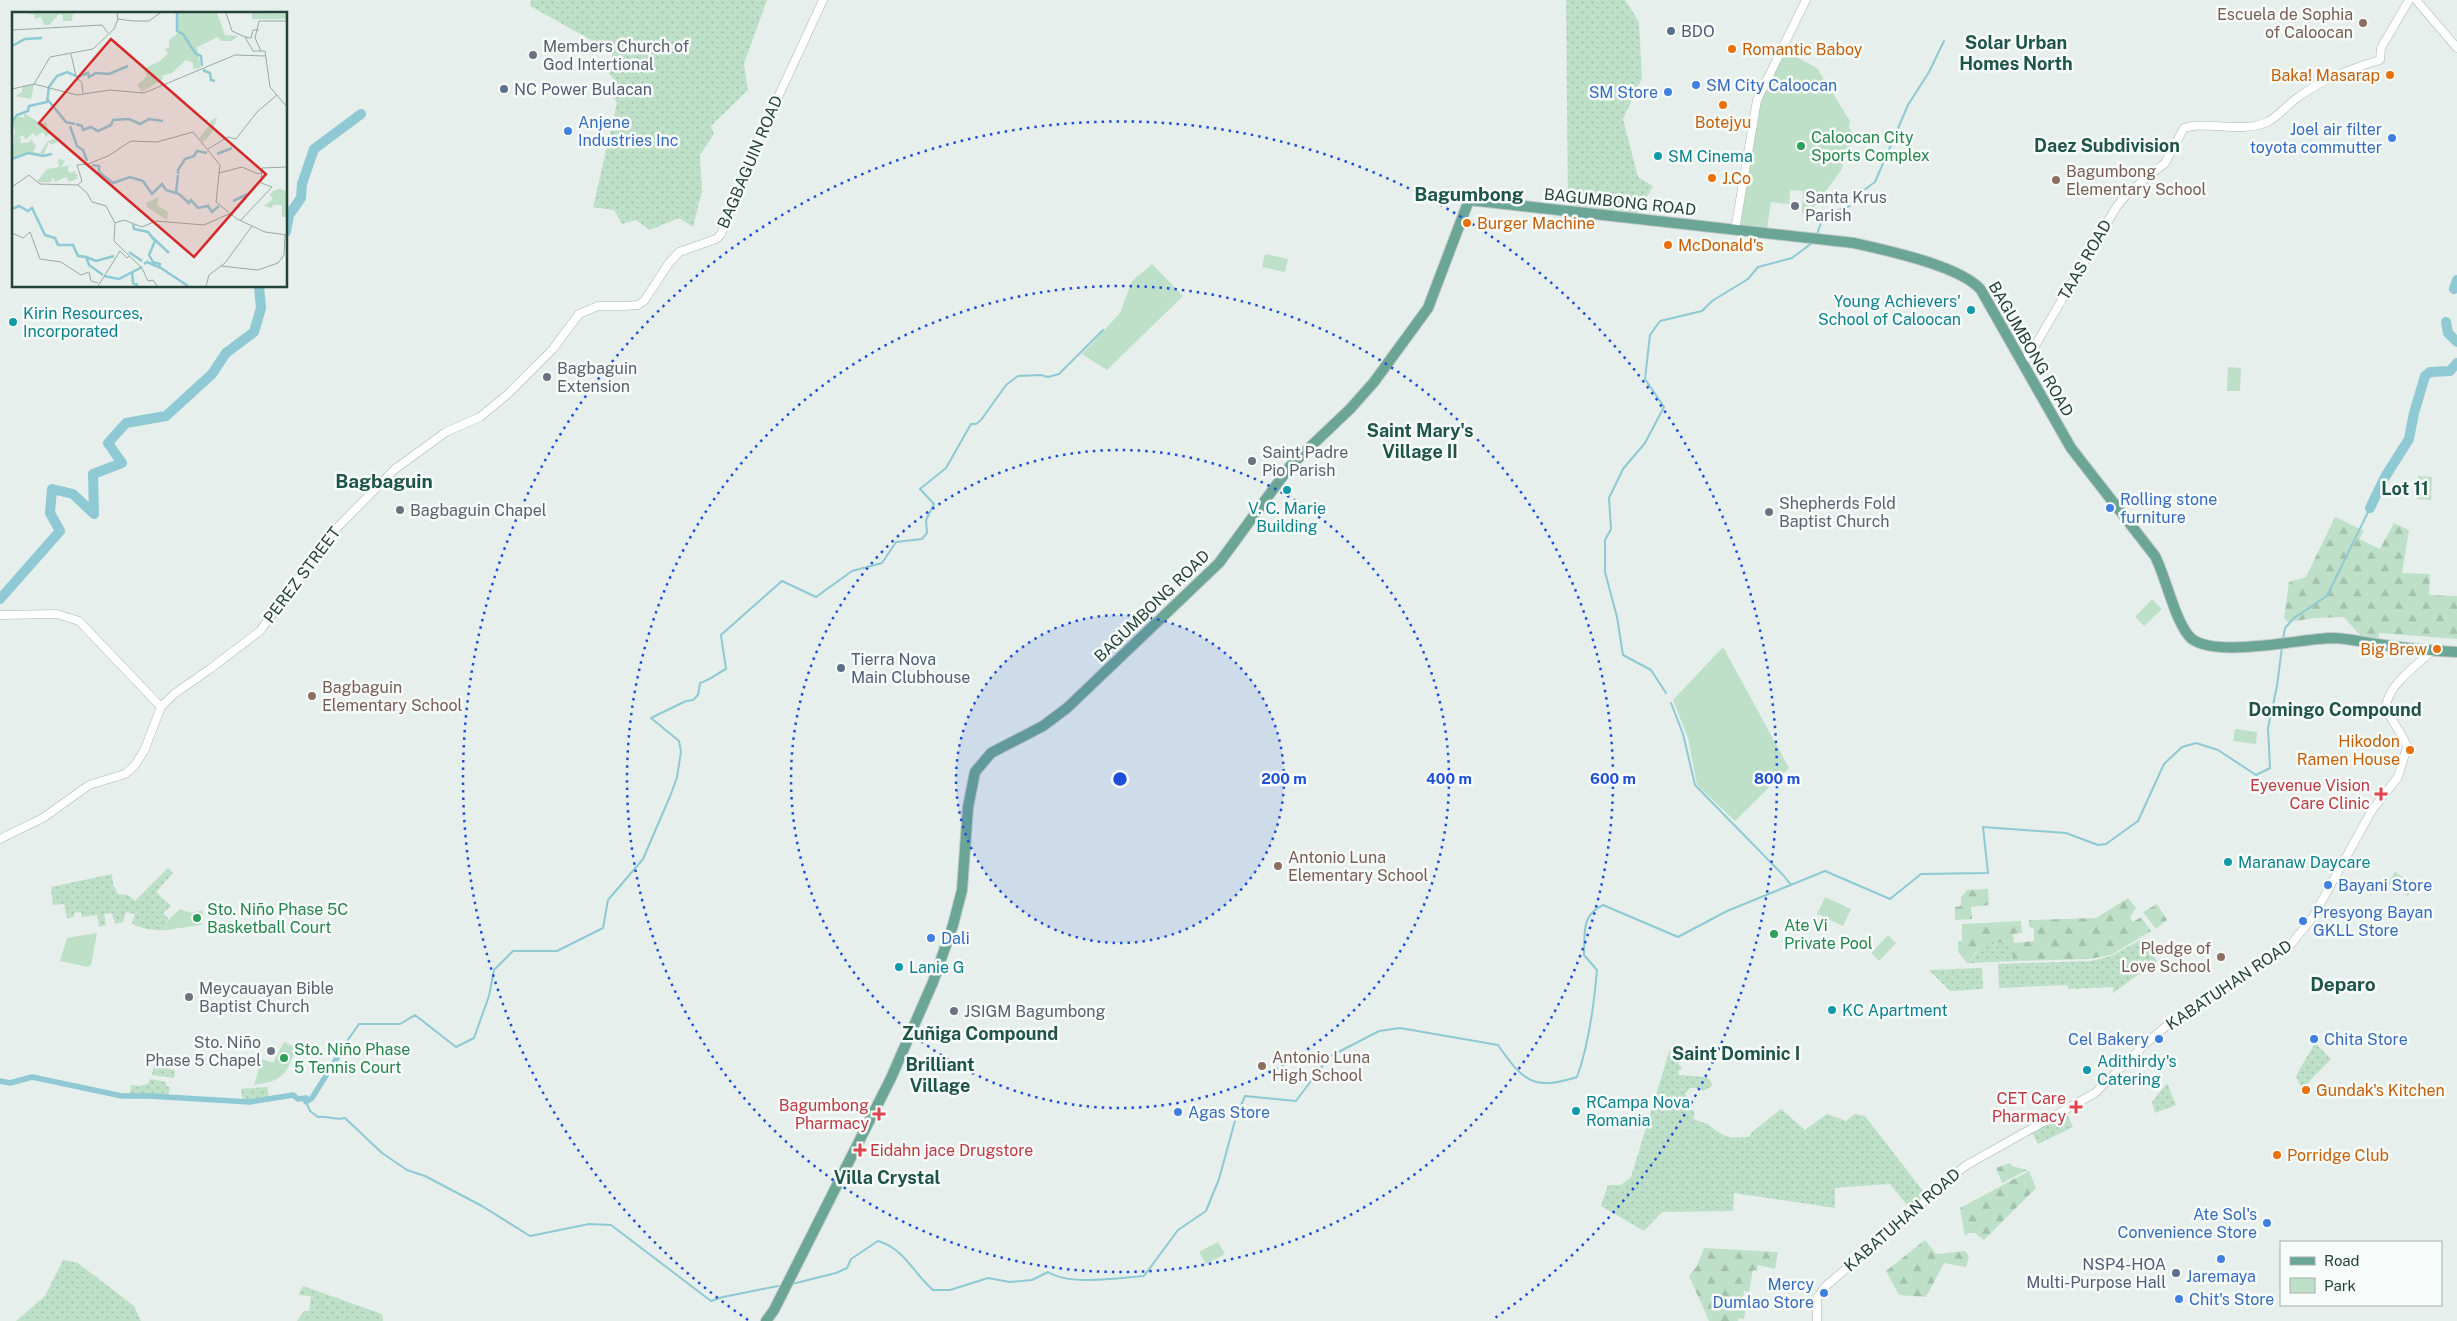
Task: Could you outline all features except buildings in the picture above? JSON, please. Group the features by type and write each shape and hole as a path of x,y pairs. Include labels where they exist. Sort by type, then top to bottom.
{"main road":[{"name":"BAGUMBONG ROAD","path":"766,1321 781,1296 891,1078 936,973 953,925 962,890 968,807 971,784 978,766 999,748 1043,726 1067,708 1220,564 1291,465 1369,388 1428,308 1469,200 1854,243 1910,256 1974,283 1980,290 2070,448 2155,556 2181,623 2190,637 2204,644 2229,647 2336,638 2432,651 2457,652"}],"street":[{"name":"BAGBAGUIN ROAD","path":"509,393 552,350 580,314 598,306 638,305 644,302 669,262 679,252 716,239 720,234 760,136 823,0"},
{"path":"1735,230 1757,100 1806,0"},
{"name":"TAAS ROAD","path":"2022,364 2036,344 2117,206 2128,193 2164,163 2184,128 2254,127 2270,121 2298,98 2330,77 2345,70 2380,60 2380,48 2409,0"},
{"path":"2416,0 2457,48"},
{"name":"PEREZ STREET","path":"161,707 182,688 260,631 328,538 395,469 446,432 480,416 509,393"},
{"path":"0,615 57,614 79,620 161,707 150,731 144,751 135,765 124,774 89,786 33,824 0,839"},
{"name":"KABATUHAN ROAD","path":"1816,1321 1817,1298 1826,1286 1958,1171 2095,1093 2145,1044 2171,1022 2234,980 2275,957 2302,934 2327,893 2372,810 2398,777 2407,747 2387,711 2387,699 2397,684 2432,651"}],"green space":[{"path":"531,0 767,0 744,64 748,90 711,126 714,134 700,155 702,191 693,227 679,218 650,230 636,220 622,224 614,210 593,207 617,103 611,94 613,78 608,73 613,52 530,6"},
{"path":"1566,0 1625,0 1639,22 1642,78 1623,119 1638,177 1653,186 1637,214 1568,207"},
{"name":"Caloocan City Sports Complex","path":"1786,48 1798,58 1817,68 1850,121 1849,128 1856,136 1844,155 1842,169 1809,214 1802,213 1803,191 1790,190 1789,204 1771,202 1767,228 1740,225 1760,102"},
{"path":"1265,254 1288,259 1285,272 1262,267"},
{"path":"1152,264 1183,296 1107,370 1082,354 1120,313 1132,281"},
{"path":"2228,367 2241,368 2240,391 2227,391"},
{"path":"2418,476 2432,477 2431,500 2417,499"},
{"path":"2335,517 2364,531 2359,539 2380,549 2394,523 2409,530 2402,573 2430,574 2429,595 2457,596 2457,639 2379,633 2378,643 2364,640 2344,617 2315,618 2288,622 2284,618 2289,582 2306,577"},
{"path":"2152,599 2162,609 2144,626 2135,617"},
{"path":"1723,647 1789,768 1735,821 1697,785 1688,738 1673,700"},
{"path":"2235,729 2257,732 2256,744 2233,741"},
{"path":"168,868 173,873 156,892 171,906 163,913 168,918 166,930 149,929 132,924 135,914 126,912 123,922 115,924 112,913 104,914 106,925 99,927 97,915 82,917 81,912 74,913 74,917 67,918 64,904 53,905 51,887 112,874 113,884 118,894 128,895 135,901"},
{"path":"2395,872 2415,885 2408,896 2388,883"},
{"path":"1988,889 1989,905 1971,907 1972,919 1955,920 1955,907 1961,906 1961,897 1967,890"},
{"path":"1825,897 1851,909 1843,926 1817,914"},
{"path":"2128,898 2136,908 2130,917 2133,922 2141,917 2151,931 2111,955 2089,959 2013,961 2011,944 1990,942 1982,945 1969,963 1967,963 1958,951 1958,941 1962,941 1962,924 2021,921 2022,933 2013,934 2014,943 2034,941 2034,928 2029,927 2029,920 2096,918"},
{"path":"2157,904 2167,920 2156,929 2143,912"},
{"path":"180,909 192,913 203,910 201,925 166,930 168,920"},
{"path":"97,933 91,965 88,967 60,961 67,938"},
{"path":"1888,935 1896,943 1879,961 1871,953"},
{"path":"2142,939 2157,961 2113,993 2113,987 2068,989 2068,985 1999,988 1998,964 2091,961 2111,956"},
{"path":"1987,941 2012,943 2013,961 1969,963 1982,943"},
{"path":"1982,968 1983,989 1950,991 1929,970"},
{"path":"284,1042 297,1048 283,1075 272,1081 254,1085 262,1059 273,1063"},
{"path":"2315,1043 2331,1059 2302,1089 2296,1076"},
{"path":"1670,1049 1682,1069 1678,1071 1679,1075 1706,1077 1711,1081 1712,1086 1703,1091 1698,1088 1690,1088 1685,1094 1688,1098 1687,1108 1693,1110 1695,1114 1693,1118 1695,1120 1708,1124 1728,1137 1737,1138 1749,1137 1751,1133 1781,1109 1805,1130 1827,1114 1846,1121 1855,1114 1865,1116 1927,1196 1911,1210 1890,1184 1835,1188 1835,1208 1734,1193 1733,1211 1662,1212 1644,1231 1601,1206 1608,1185 1621,1185 1631,1177"},
{"path":"155,1060 166,1061 165,1068 175,1070 174,1078 152,1075"},
{"path":"150,1079 166,1082 166,1086 170,1087 168,1096 130,1094 131,1085 148,1084"},
{"path":"2167,1083 2176,1105 2155,1113 2152,1102"},
{"path":"267,1087 270,1102 243,1101 241,1089"},
{"path":"2066,1111 2073,1127 2038,1144 2031,1131"},
{"path":"2010,1163 2012,1166 2027,1170 2002,1183 1996,1168"},
{"path":"2029,1171 2036,1188 1984,1240 1975,1233 1969,1233 1965,1236 1960,1208"},
{"path":"1925,1240 1936,1254 1965,1251 1969,1256 1966,1267 1944,1263 1926,1297 1899,1295 1886,1271"},
{"path":"1218,1242 1225,1254 1206,1264 1199,1252"},
{"path":"1704,1248 1778,1252 1775,1269 1758,1265 1757,1271 1753,1270 1749,1292 1744,1291 1743,1298 1747,1299 1744,1319 1739,1318 1738,1321 1709,1321 1689,1276 1697,1266"},
{"path":"63,1260 78,1263 134,1306 141,1321 16,1321 45,1296"},
{"path":"303,1286 382,1314 383,1321 297,1321 304,1311 309,1311 311,1296 298,1295"}],"waterway":[{"path":"1854,202 1860,193 1875,182 1908,105 1929,72 1944,41"},
{"path":"288,221 289,215 301,198 302,184 314,149 361,114"},
{"path":"1817,235 1822,222 1828,215 1850,206"},
{"path":"1666,693 1651,670 1623,655 1617,617 1605,572 1605,540 1611,529 1609,498 1623,469 1645,443 1664,407 1645,379 1650,335 1660,321 1702,311 1712,301 1748,279 1758,267 1792,258 1812,243"},
{"path":"2454,289 2457,280"},
{"path":"0,599 60,531 50,513 52,489 73,494 94,514 93,474 122,463 108,443 126,423 166,416 212,374 226,353 254,332 261,308 259,288"},
{"path":"2446,322 2448,333 2457,342"},
{"path":"345,1044 359,1024 400,1024 415,1015 456,1047 474,1038 489,996 494,970 513,951 557,951 603,928 608,900 643,859 677,777 681,752 679,741 651,718 686,701 693,700 698,695 700,683 726,669 721,635 782,581 816,597 852,571 882,563 896,542 922,539 927,533 926,520 934,504 920,489 946,468 971,424 976,424 981,420 1006,385 1018,376 1041,375 1048,377 1059,374 1103,330"},
{"path":"2370,508 2385,477 2409,439 2414,413 2425,376 2430,372 2450,371 2457,363"},
{"path":"2283,639 2285,628 2294,618 2327,596 2370,508"},
{"path":"792,1284 836,1273 847,1268 851,1259 878,1241 902,1256 933,1290 950,1290 988,1278 1010,1282 1032,1280 1048,1272 1069,1279 1081,1280 1144,1276 1178,1230 1206,1211 1219,1179 1236,1117 1245,1096 1296,1101 1329,1057 1379,1031 1400,1028 1498,1045 1522,1075 1539,1083 1550,1083 1577,1077 1585,1051 1597,970 1584,955 1585,932 1588,919 1596,909 1603,905 1678,937 1727,911 1825,871 1890,899 1921,874 1988,873 1983,827 2066,833 2098,845 2106,844 2138,821 2164,764 2182,747 2196,743 2218,750 2256,775 2270,768 2268,728 2277,686 2282,647"},
{"path":"1671,703 1683,734 1695,785 1791,885"},
{"path":"0,1081 10,1083 32,1077 122,1096 249,1102 293,1095 298,1099 306,1098 306,1102 312,1098 342,1050"},
{"path":"306,1102 310,1111 318,1117 345,1118 382,1153 407,1170 425,1176 482,1206 530,1236 589,1224 611,1225 711,1301 778,1286"}],"place":[{"name":"Escuela de Sophia of Caloocan","path":"2363,23"},
{"name":"BDO","path":"1671,31"},
{"name":"Romantic Baboy","path":"1732,49"},
{"name":"Members Church of God Intertional","path":"533,55"},
{"name":"Baka! Masarap","path":"2390,75"},
{"name":"SM City Caloocan","path":"1696,85"},
{"name":"NC Power Bulacan","path":"504,89"},
{"name":"SM Store","path":"1668,92"},
{"name":"Botejyu","path":"1723,105"},
{"name":"Anjene Industries Inc","path":"568,131"},
{"name":"Joel air filter toyota commutter","path":"2392,138"},
{"name":"Caloocan City Sports Complex","path":"1801,146"},
{"name":"SM Cinema","path":"1658,156"},
{"name":"J.Co","path":"1712,178"},
{"name":"Bagumbong Elementary School","path":"2056,180"},
{"name":"Santa Krus Parish","path":"1795,206"},
{"name":"Burger Machine","path":"1467,223"},
{"name":"McDonald's","path":"1668,245"},
{"name":"Young Achievers' School of Caloocan","path":"1971,310"},
{"name":"Kirin Resources, Incorporated","path":"13,322"},
{"name":"Bagbaguin Extension","path":"547,377"},
{"name":"Saint Padre Pio Parish","path":"1252,461"},
{"name":"V. C. Marie Building","path":"1287,490"},
{"name":"Rolling stone furniture","path":"2110,508"},
{"name":"Bagbaguin Chapel","path":"400,510"},
{"name":"Shepherds Fold Baptist Church","path":"1769,512"},
{"name":"Big Brew","path":"2437,649"},
{"name":"Tierra Nova Main Clubhouse","path":"841,668"},
{"name":"Bagbaguin Elementary School","path":"312,696"},
{"name":"Hikodon Ramen House","path":"2410,750"},
{"name":"Eyevenue Vision Care Clinic","path":"2381,794"},
{"name":"Maranaw Daycare","path":"2228,862"},
{"name":"Antonio Luna Elementary School","path":"1278,866"},
{"name":"Bayani Store","path":"2328,885"},
{"name":"Sto. Niño Phase 5C Basketball Court","path":"197,918"},
{"name":"Presyong Bayan GKLL Store","path":"2303,921"},
{"name":"Ate Vi Private Pool","path":"1774,934"},
{"name":"Dali","path":"931,938"},
{"name":"Pledge of Love School","path":"2221,957"},
{"name":"Lanie G","path":"899,967"},
{"name":"Meycauayan Bible Baptist Church","path":"189,997"},
{"name":"KC Apartment","path":"1832,1010"},
{"name":"JSIGM Bagumbong","path":"954,1011"},
{"name":"Cel Bakery","path":"2159,1039"},
{"name":"Chita Store","path":"2314,1039"},
{"name":"Sto. Niño Phase 5 Chapel","path":"271,1051"},
{"name":"Sto. Niño Phase 5 Tennis Court","path":"284,1058"},
{"name":"Antonio Luna High School","path":"1262,1066"},
{"name":"Adithirdy's Catering","path":"2087,1070"},
{"name":"Gundak's Kitchen","path":"2306,1090"},
{"name":"CET Care Pharmacy","path":"2076,1107"},
{"name":"RCampa Nova Romania","path":"1576,1111"},
{"name":"Agas Store","path":"1178,1112"},
{"name":"Bagumbong Pharmacy","path":"879,1114"},
{"name":"Eidahn jace Drugstore","path":"860,1150"},
{"name":"Porridge Club","path":"2277,1155"},
{"name":"Ate Sol's Convenience Store","path":"2267,1223"},
{"name":"Jaremaya","path":"2221,1259"},
{"name":"NSP4-HOA Multi-Purpose Hall","path":"2176,1273"},
{"name":"Mercy Dumlao Store","path":"1824,1293"},
{"name":"Chit's Store","path":"2179,1299"}],"district":[{"name":"Solar Urban Homes North","path":"2016,52"},
{"name":"Daez Subdivision","path":"2107,145"},
{"name":"Bagumbong","path":"1469,194"},
{"name":"Saint Mary's Village II","path":"1420,440"},
{"name":"Bagbaguin","path":"384,481"},
{"name":"Lot 11","path":"2405,488"},
{"name":"Domingo Compound","path":"2335,709"},
{"name":"Deparo","path":"2343,984"},
{"name":"Zuñiga Compound","path":"980,1033"},
{"name":"Saint Dominic I","path":"1736,1053"},
{"name":"Brilliant Village","path":"940,1074"},
{"name":"Villa Crystal","path":"887,1177"}]}
